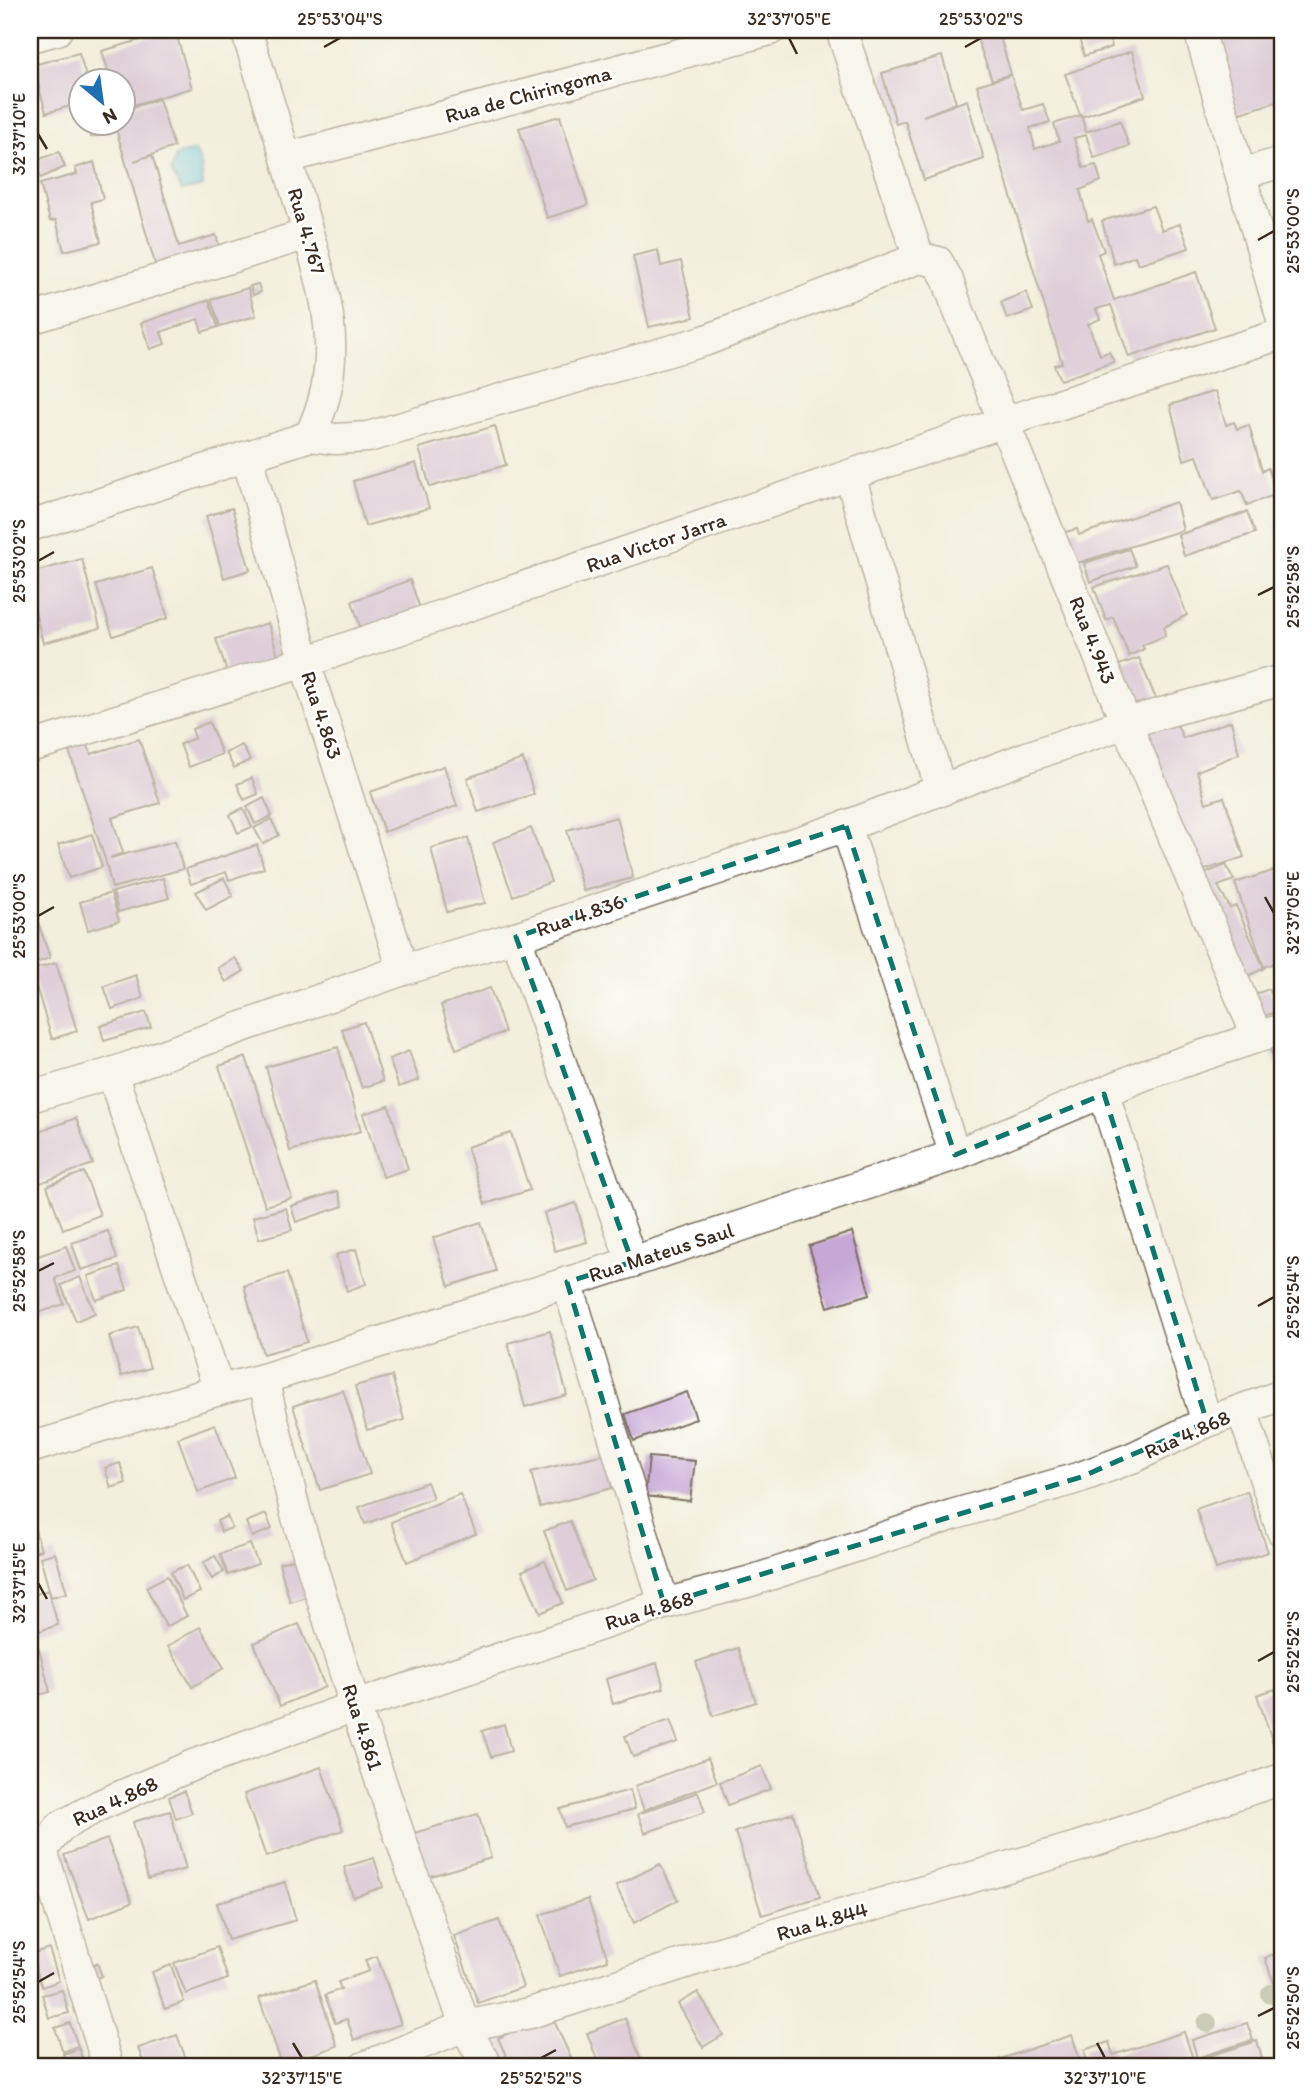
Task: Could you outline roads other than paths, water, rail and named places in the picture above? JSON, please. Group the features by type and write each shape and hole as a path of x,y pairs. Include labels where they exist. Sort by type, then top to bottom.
{"street":[{"path":"30,37 57,30"},
{"name":"Rua 4.767","path":"246,30 308,233 324,292 330,328 330,368 324,402 310,436"},
{"name":"Rua de Chiringoma","path":"286,158 770,30"},
{"path":"30,526 310,436 336,439 368,437 704,341 919,258 841,30"},
{"path":"1199,30 1282,319"},
{"path":"1241,174 1282,162"},
{"path":"30,319 308,233"},
{"name":"Rua 4.943","path":"919,258 938,262 947,278 1126,723 1269,1033"},
{"name":"Rua Victor Jarra","path":"30,747 305,662 1004,422 1282,334"},
{"name":"Rua 4.863","path":"247,457 305,662 403,970"},
{"path":"850,475 941,791"},
{"name":"Rua 4.836","path":"30,1097 112,1073 403,970 516,937 846,826 1027,757 1126,723 1282,680"},
{"path":"846,826 955,1155"},
{"path":"516,937 632,1262"},
{"name":"Rua Mateus Saul","path":"30,1448 219,1390 263,1380 955,1155 1144,1075 1269,1033"},
{"path":"112,1073 219,1390"},
{"path":"1104,1094 1206,1422"},
{"path":"567,1282 664,1604"},
{"name":"Rua 4.861","path":"263,1380 296,1514 355,1706 465,2026 487,2067"},
{"name":"Rua 4.868","path":"36,1852 61,1827 100,1805 193,1765 355,1706 664,1604 751,1581 952,1515 1081,1477 1134,1457 1206,1422 1282,1395"},
{"path":"1242,1410 1282,1531"},
{"name":"Rua 4.844","path":"363,2067 465,2026 530,2013 782,1932 1077,1847 1282,1779"},
{"path":"36,1852 108,2067"}],"water":[{"path":"196,151 201,165 203,186 182,191 171,171 176,155"}]}
